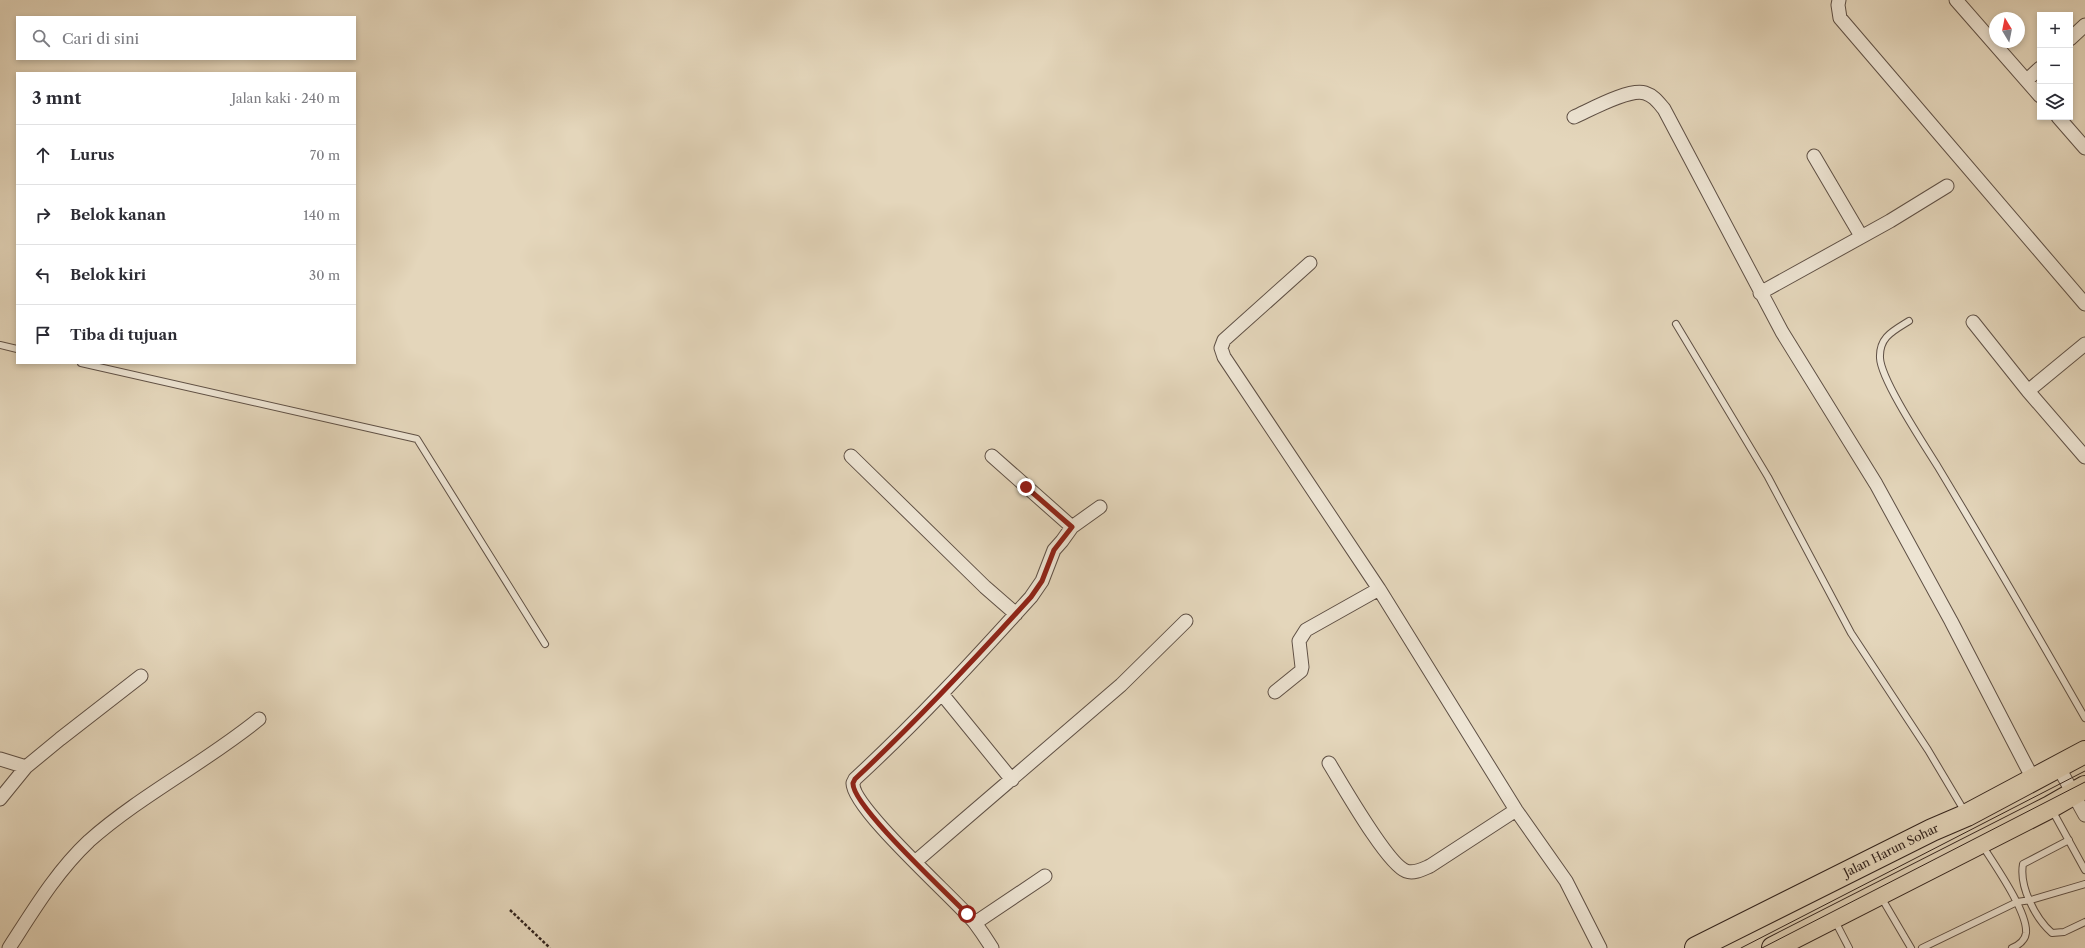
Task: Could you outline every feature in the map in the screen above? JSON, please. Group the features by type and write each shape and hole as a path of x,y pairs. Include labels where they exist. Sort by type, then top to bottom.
{"highway":[{"name":"Jalan Harun Sohar","path":"1696,948 1932,830 1967,815 2085,752"},
{"path":"1773,948 2050,807 2079,790"}],"street":[{"path":"1839,0 1838,5 1840,18 2085,304"},
{"path":"1956,0 2037,92"},
{"path":"2073,36 2085,25"},
{"path":"2027,80 2037,71"},
{"path":"1574,117 1631,93 1644,92 1656,98 1664,109 1760,294 1876,484 1951,621 2033,780"},
{"path":"2061,120 2085,148"},
{"path":"1814,156 1861,236"},
{"path":"1760,294 1947,186"},
{"path":"1310,263 1224,340 1221,348 1224,357 1379,590 1516,810 1566,881 1600,948"},
{"path":"1973,322 2028,391 2085,457"},
{"path":"2028,391 2085,344"},
{"path":"851,456 985,587 1016,614"},
{"path":"992,456 1072,527"},
{"path":"992,948 976,924 880,826 854,791 853,783 855,779 891,746 942,694 1016,614 1038,587 1054,550 1072,527 1100,507"},
{"path":"1275,692 1301,671 1299,641 1306,630 1379,590"},
{"path":"915,862 1121,685 1186,621"},
{"path":"0,799 26,768 60,738 141,676"},
{"path":"942,694 1012,780"},
{"path":"9,948 46,890 66,865 89,842 118,817 239,735 259,719"},
{"path":"0,760 26,768"},
{"path":"1329,764 1383,848 1406,871 1414,872 1430,866 1516,810"},
{"path":"2058,766 2079,790 2085,815"},
{"path":"976,924 1045,876"}],"lane":[{"path":"1909,321 1886,336 1880,345 1880,360 1888,380 1907,416 2021,606 2085,718"},
{"path":"1676,324 1768,477 1851,633 1928,750 1967,815"},
{"path":"0,345 16,349"},
{"path":"85,364 417,439 546,644"},
{"path":"2050,807 2085,870"},
{"path":"2069,840 2023,864 2021,874 2023,885 2041,923 2052,933 2064,932 2085,922"},
{"path":"1980,842 2017,902 2025,919 2026,934 2021,944 2012,948"},
{"path":"1922,948 2017,902 2031,900 2085,884"},
{"path":"1879,894 1911,948"},
{"path":"1833,918 1849,948"}],"path":[{"path":"510,910 550,948"}],"tram line":[{"path":"1741,948 2085,771"},
{"path":"1762,948 2085,782"}],"route":[{"path":"967,914 880,826 855,794 852,786 855,779 891,746 942,694 1031,597 1042,581 1054,550 1072,527 1026,487"}]}
